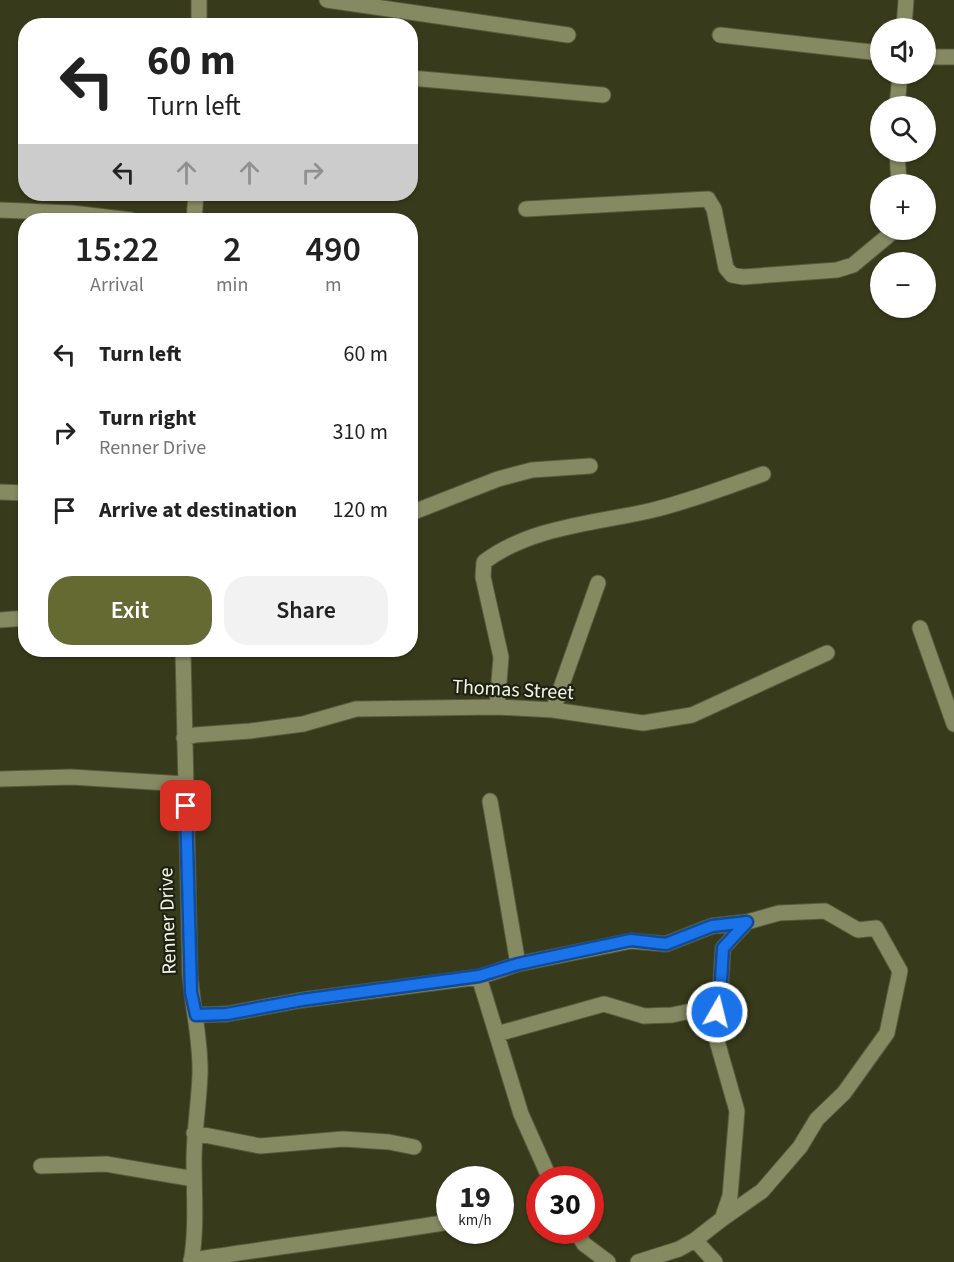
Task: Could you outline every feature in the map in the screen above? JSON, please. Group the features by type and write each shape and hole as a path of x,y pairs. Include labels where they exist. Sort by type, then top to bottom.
{"street":[{"path":"199,0 199,18"},
{"path":"327,0 568,35"},
{"path":"905,18 906,0"},
{"path":"720,35 870,52"},
{"path":"936,57 954,57"},
{"path":"418,79 603,95"},
{"path":"526,209 708,199 714,210 726,268 732,275 743,277 837,270 853,265 883,240"},
{"path":"0,210 72,213"},
{"path":"418,510 498,479 532,470 590,466"},
{"path":"497,706 501,657 483,577 484,562 499,552 557,528 651,510 763,474"},
{"path":"0,492 18,493"},
{"path":"554,710 598,583"},
{"path":"0,620 18,619"},
{"path":"920,628 954,724"},
{"name":"Thomas Street","path":"184,738 303,724 356,709 497,706 554,710 643,723 692,715 828,653"},
{"name":"Renner Drive","path":"183,657 191,992 196,1015 200,1073 194,1134 191,1261"},
{"path":"0,779 70,777 185,784"},
{"path":"490,801 518,964"},
{"path":"196,1015 227,1014 302,1000 479,976 518,964 631,940 666,944 712,926 747,922 779,912 825,911 858,930 876,928 900,970 887,1033 844,1093 817,1119 800,1147 762,1191 722,1218 695,1240 679,1249 638,1262"},
{"path":"722,1218 730,1196 737,1111 713,1027 720,997 723,948 747,922"},
{"path":"479,976 521,1114 544,1166"},
{"path":"497,1034 604,1004 644,1016 672,1015 690,1011"},
{"path":"194,1134 260,1146 343,1139 389,1142 414,1147"},
{"path":"41,1166 106,1164 194,1179"},
{"path":"191,1261 436,1224"},
{"path":"695,1240 715,1262"},
{"path":"584,1244 608,1262"}],"route":[{"path":"186,806 191,992 196,1015 227,1014 302,1000 479,976 518,964 631,940 666,944 712,926 747,922 723,948 717,1012"}]}
